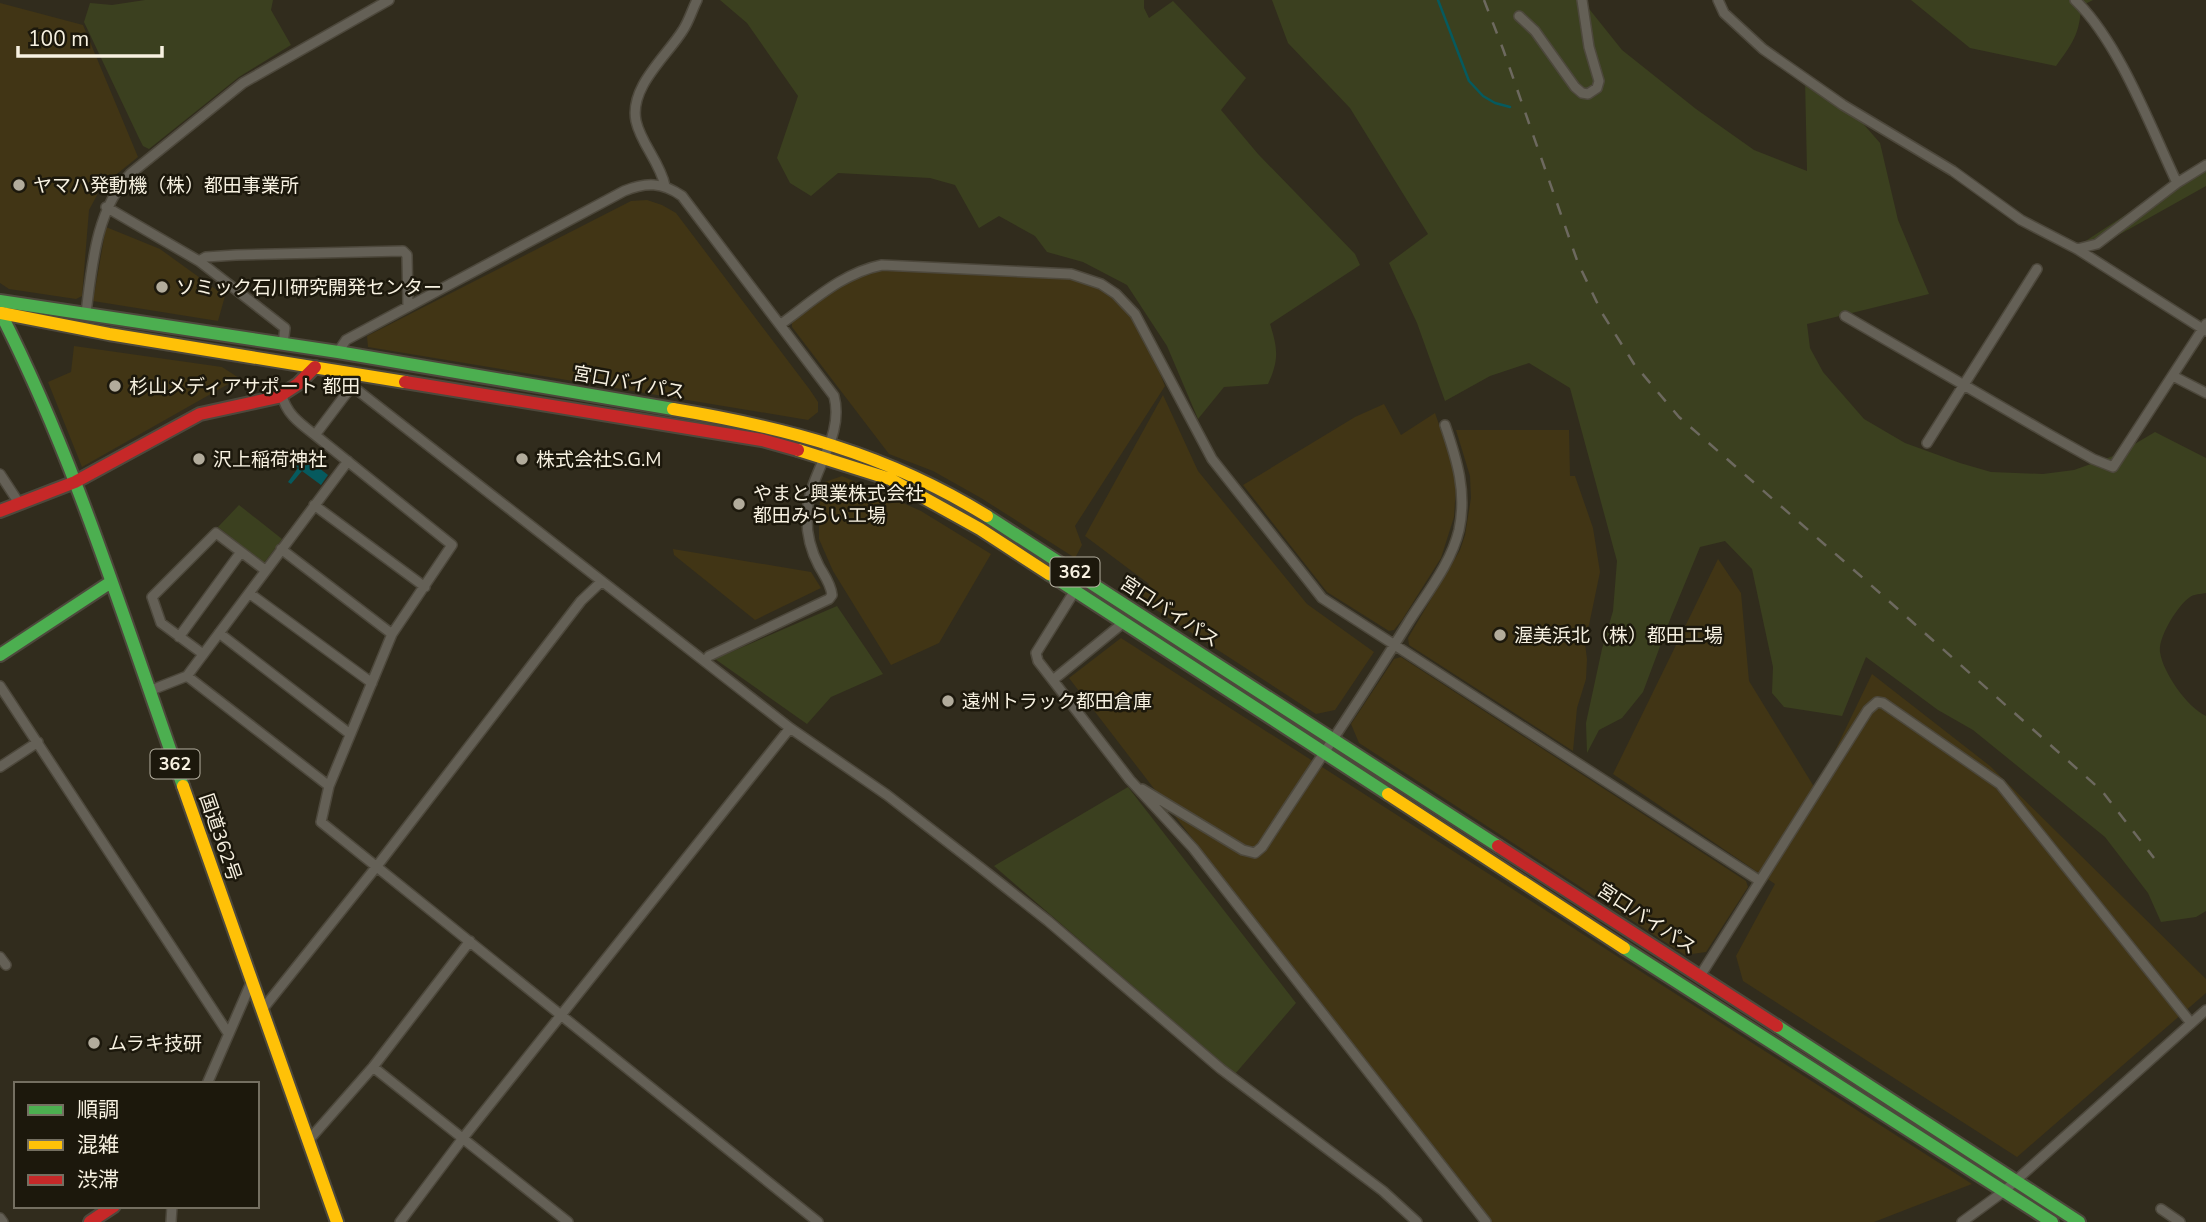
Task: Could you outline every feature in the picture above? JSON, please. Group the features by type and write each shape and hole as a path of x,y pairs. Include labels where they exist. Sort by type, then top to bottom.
{"main road":[{"name":"宮口バイパス","path":"0,301 338,352 734,419 830,443 897,470 949,494 1332,738 2079,1222"},
{"name":"宮口バイパス","path":"0,312 109,334 750,438 825,457 890,479 979,529 2052,1222"},
{"name":"国道362号","path":"0,312 30,371 75,482 337,1222"},
{"path":"0,511 75,482 200,414 282,395 297,387 315,367"},
{"path":"0,655 111,582"},
{"path":"90,1222 111,1208"}],"street":[{"path":"86,313 100,227 106,207 117,188 130,174 243,83 389,0"},
{"path":"665,186 658,165 639,129 636,110 647,79 685,27 697,0"},
{"path":"1519,16 1535,31 1575,87 1588,94 1597,88 1599,81 1582,0"},
{"path":"1718,0 1724,13 1763,49 1833,98 1953,171 2021,220 2077,249 2205,328 2113,467 2093,459 1845,316"},
{"path":"2075,0 2102,32 2117,57 2177,183"},
{"path":"2077,249 2096,244 2177,183 2206,165"},
{"path":"338,352 346,340 624,191 644,184 665,186 687,201 834,396 837,412 830,443 808,500 807,526 811,548 832,588 832,595 829,599 709,656 705,661"},
{"path":"106,207 199,261 285,328 284,344"},
{"path":"199,261 206,257 236,255 403,251 407,255 408,306"},
{"path":"781,324 836,283 868,268 882,265 1071,274 1101,284 1116,294 1135,314 1212,459 1322,598 1760,881"},
{"path":"1927,443 2037,269"},
{"path":"2173,376 2206,394"},
{"path":"315,435 352,386 790,728 887,795 1040,915 1221,1069 1382,1191 1417,1222"},
{"path":"282,395 293,417 452,545 392,634 329,786 321,822 818,1222"},
{"path":"1133,783 1243,850 1255,853 1262,848 1446,562 1460,527 1462,502 1460,471 1445,425"},
{"path":"149,691 187,676 348,461"},
{"path":"0,474 19,503"},
{"path":"314,505 425,587"},
{"path":"203,654 161,623 152,597 216,533 265,570"},
{"path":"281,549 392,634"},
{"path":"179,636 241,552"},
{"path":"261,1011 377,866 581,601 601,582"},
{"path":"1074,592 1036,653 1038,662 1133,783 1193,848 1486,1222"},
{"path":"249,593 372,683"},
{"path":"1053,680 1123,623"},
{"path":"219,634 350,734"},
{"path":"187,676 329,786"},
{"path":"0,686 228,1033"},
{"path":"1700,976 1868,710 1877,702 1883,703 2000,784 2191,1023"},
{"path":"400,1222 463,1138 790,728"},
{"path":"0,767 38,742"},
{"path":"307,1141 373,1067 470,941"},
{"path":"208,1082 252,981"},
{"path":"1962,1222 2003,1192 2206,1010"},
{"path":"373,1067 568,1222"},
{"path":"2161,1209 2180,1222"}],"shaded area":[{"path":"0,3 83,25 138,157 102,186 89,210 82,296 76,299 9,289 0,283"},
{"path":"647,200 676,213 810,390 818,402 818,412 808,420 368,347 367,336 631,201"},
{"path":"106,227 160,249 225,296 218,321 93,301"},
{"path":"889,269 1072,278 1106,291 1129,312 1165,386 1075,526 1082,545 1075,558 933,471 889,454 792,327 792,322 843,284 867,273"},
{"path":"74,346 222,367 239,378 82,467 48,382 71,372"},
{"path":"1163,395 1198,471 1307,604 1374,652 1335,710 1316,714 1141,600 1149,584 1085,536"},
{"path":"1384,404 1401,435 1435,413 1452,462 1456,487 1454,517 1441,558 1402,620 1394,630 1389,631 1327,592 1243,485 1355,417"},
{"path":"1456,430 1569,430 1570,476 1575,476 1593,528 1600,572 1589,625 1584,636 1586,679 1577,708 1573,751 1409,645 1408,638 1460,550 1465,535 1471,498 1470,476"},
{"path":"842,476 921,511 991,554 939,643 891,665 833,571 819,539 819,507 825,482"},
{"path":"673,549 811,572 821,588 755,620 674,555"},
{"path":"1718,559 1741,593 1749,681 1816,790 1872,674 1990,766 2206,979 2206,993 2017,1157 1743,981 1736,956 1775,884 1613,774"},
{"path":"1121,638 1972,1184 1874,1222 1487,1222 1069,678"},
{"path":"1401,657 1746,881 1748,887 1706,952 1685,955 1359,743 1351,724 1394,659"}],"green space":[{"path":"145,0 273,0 271,10 291,45 239,77 149,149 143,146 84,22 90,3 112,5"},
{"path":"720,0 1144,0 1144,8 1149,18 1173,1 1246,78 1221,110 1258,154 1355,254 1360,265 1270,324 1276,354 1268,384 1224,387 1198,419 1167,346 1127,285 1083,262 1047,252 1035,236 999,216 979,228 955,185 930,178 838,173 811,196 790,183 777,158 798,96 747,23"},
{"path":"1272,0 1582,0 1622,50 1696,109 1754,150 1807,171 1805,78 1845,103 1880,143 1898,220 1929,294 1807,324 1810,348 1823,372 1864,419 1905,443 1991,472 2043,474 2074,470 2116,455 2155,432 2206,458 2206,593 2192,596 2180,607 2165,630 2160,652 2166,670 2177,688 2191,705 2206,716 2206,911 2196,917 2161,922 2148,893 2105,837 1973,730 1938,710 1866,657 1842,716 1784,707 1772,693 1773,667 1752,569 1725,541 1700,547 1643,692 1622,718 1599,730 1587,753 1586,723 1613,611 1617,561 1570,388 1529,363 1490,376 1445,401 1417,323 1389,263 1428,234 1350,108 1288,43"},
{"path":"1911,0 2093,0 2081,6 2074,38 2056,66 1970,48"},
{"path":"2206,162 2206,186 2090,251 2081,244"},
{"path":"239,505 282,539 264,563 218,527"},
{"path":"837,606 883,674 831,697 807,724 715,659"},
{"path":"1128,787 1296,1003 1235,1074 994,866"}],"water":[{"path":"296,450 328,475 321,485 302,471 291,484 288,482 298,468 288,459"}],"waterway":[{"path":"1438,0 1469,81 1483,96 1510,107"}],"railway":[{"path":"1484,0 1578,263 1602,313 1634,364 1679,417 2102,791 2154,858"}],"traffic: fast":[{"path":"0,301 338,352 673,409"},
{"path":"0,312 28,369 77,486 183,786"},
{"path":"987,516 1498,846"},
{"path":"1049,574 1388,794"},
{"path":"0,655 111,582"},
{"path":"1624,948 2052,1222"},
{"path":"1777,1026 2079,1222"}],"traffic: slow":[{"path":"1,313 109,334 405,382"},
{"path":"673,409 756,425 835,446 912,476 987,516"},
{"path":"798,450 890,479 980,529 1049,574"},
{"path":"183,786 337,1222"},
{"path":"1388,794 1624,948"}],"traffic: jam":[{"path":"0,511 75,482 200,414 278,397 298,384 315,367"},
{"path":"405,382 762,440 798,450"},
{"path":"1498,846 1777,1026"},
{"path":"90,1222 111,1208"}],"place":[{"name":"ヤマハ発動機（株）都田事業所","path":"19,185"},
{"name":"ソミック石川研究開発センター","path":"162,287"},
{"name":"杉山メディアサポート 都田","path":"115,386"},
{"name":"沢上稲荷神社","path":"199,459"},
{"name":"株式会社S.G.M","path":"522,459"},
{"name":"やまと興業株式会社 都田みらい工場","path":"739,504"},
{"name":"渥美浜北（株）都田工場","path":"1500,635"},
{"name":"遠州トラック都田倉庫","path":"948,701"},
{"name":"ムラキ技研","path":"94,1043"}]}
